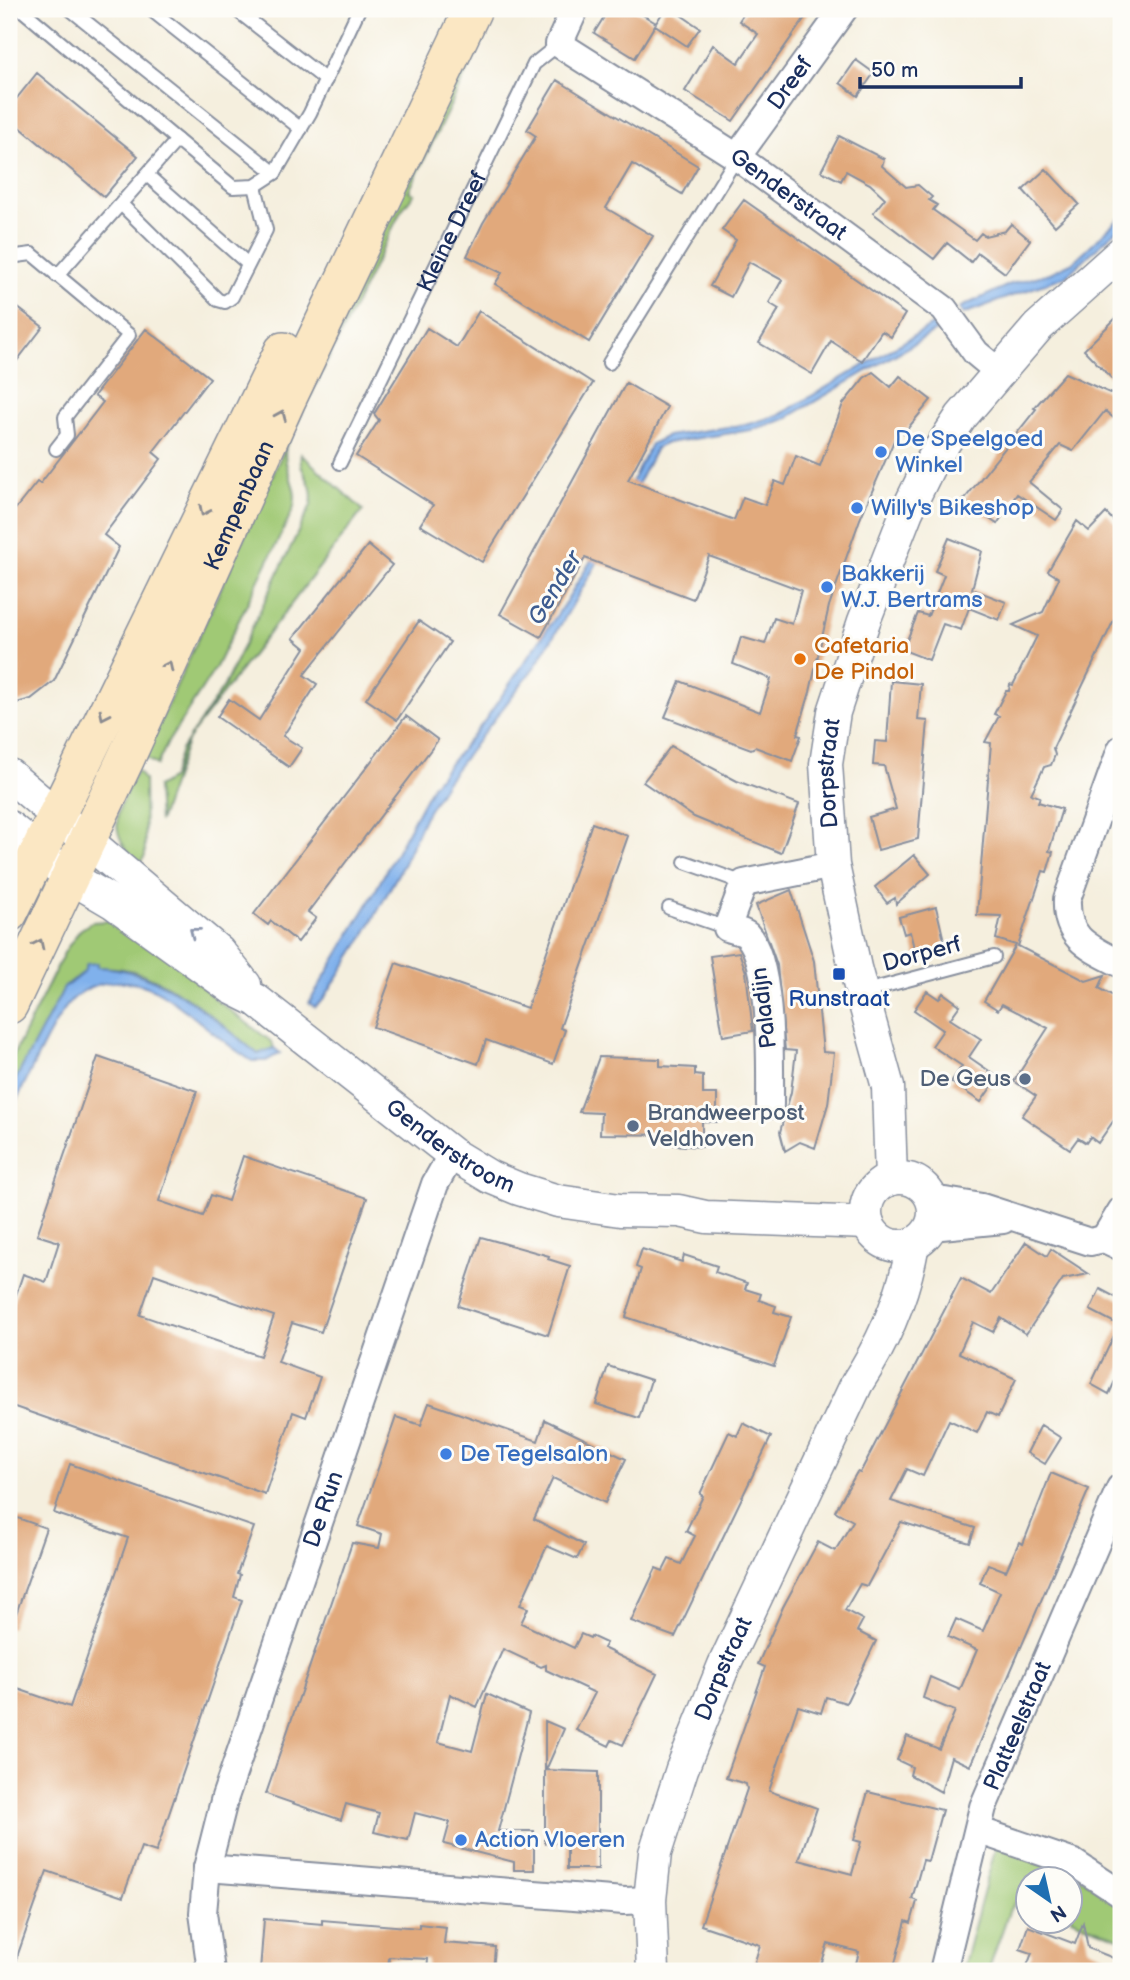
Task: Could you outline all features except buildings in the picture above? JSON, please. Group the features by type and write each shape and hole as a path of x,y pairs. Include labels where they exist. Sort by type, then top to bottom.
{"main road":[{"name":"Kempenbaan","path":"9,912 228,462 455,9"},
{"name":"Kempenbaan","path":"9,1005 88,839 286,402 473,9"}],"street":[{"name":"Kleine Dreef","path":"559,44 575,9"},
{"name":"Dreef","path":"737,157 844,9"},
{"name":"Genderstraat","path":"559,44 737,157 944,309 976,354 999,372"},
{"name":"Dorpstraat","path":"653,1971 650,1900 655,1853 682,1769 724,1665 857,1383 864,1342 884,1284 901,1212 888,1087 862,992 833,865 826,764 834,712 864,621 906,512 930,464 961,417 1038,327 1121,253"},
{"path":"1121,749 1067,899 1066,916 1075,935 1121,964"},
{"path":"9,775 57,815"},
{"name":"Genderstroom","path":"57,815 219,952 256,1000"},
{"path":"9,827 37,853"},
{"name":"Genderstroom","path":"37,853 70,877 114,903 232,988 256,1000 452,1154 490,1177 558,1202 620,1210 679,1211 706,1202 901,1212"},
{"path":"727,928 744,883 833,865"},
{"name":"Paladijn","path":"727,928 745,933 757,950 771,1028 770,1105"},
{"name":"De Run","path":"211,1971 203,1913 207,1868 234,1771 435,1185 452,1154"},
{"path":"901,1212 1012,1219 1090,1242 1113,1243 1121,1211"},
{"name":"Platteelstraat","path":"943,1971 984,1807 1120,1488"},
{"path":"980,1831 1074,1863 1121,1894"},
{"path":"207,1868 624,1901 650,1900"}],"lane":[{"path":"21,9 233,187 255,186 275,173 301,129 359,9"},
{"path":"70,9 275,173"},
{"path":"150,9 301,129"},
{"path":"235,9 326,80"},
{"name":"Kleine Dreef","path":"340,463 534,64 559,44"},
{"path":"57,276 177,140"},
{"path":"609,363 680,244 737,157"},
{"path":"147,175 248,264"},
{"path":"122,205 218,300 225,302 232,297 266,230 255,186"},
{"path":"9,257 32,254 129,335 65,416 66,435 56,449"},
{"path":"685,862 744,883"},
{"name":"Paladijn","path":"669,908 727,928"},
{"name":"Dorperf","path":"862,992 993,957"}],"green space":[{"path":"485,9 497,9 409,191 414,194 401,211 286,446 286,463 295,493 293,510 216,667 168,742 157,765 144,757"},
{"path":"301,454 363,510 191,735 224,686 311,505 311,489 300,461"},
{"path":"188,740 159,822 157,787 172,778 181,750"},
{"path":"137,770 144,780 145,856 139,864 121,840 117,818"},
{"path":"120,920 144,933 214,998 272,1042 274,1048 258,1054 192,1001 139,973 112,968 87,972 64,988 9,1092 9,1064 65,951 80,930 92,922"},
{"path":"996,1846 1057,1864 1014,1864 1014,1904 988,1971 962,1971"},
{"path":"1084,1880 1121,1902 1121,1939 1084,1924"}],"water":[{"path":"1121,217 1121,226 1066,276 963,314 959,308 1011,284 1050,273 1073,262"},
{"path":"936,323 939,329 783,420 751,430 667,443 656,448 597,563 536,665 446,782 425,816 404,863 364,936 323,1000 315,1007 309,1003 373,895 433,784 483,723 592,559 651,444 667,436 749,424 779,415"},
{"path":"98,963 97,967 121,970 164,985 203,1010 258,1054 274,1048 280,1053 266,1061 252,1061 157,991 136,983 103,984 82,992 65,1008 9,1116 9,1092 64,988 84,972 87,964"}],"place":[{"name":"De Speelgoed Winkel","path":"881,452"},
{"name":"Willy's Bikeshop","path":"857,508"},
{"name":"Bakkerij W.J. Bertrams","path":"827,587"},
{"name":"Cafetaria De Pindol","path":"800,659"},
{"name":"Runstraat","path":"839,974"},
{"name":"De Geus","path":"1025,1079"},
{"name":"Brandweerpost Veldhoven","path":"633,1126"},
{"name":"De Tegelsalon","path":"446,1454"},
{"name":"Action Vloeren","path":"461,1840"}],"water label":[{"name":"Gender","path":"555,588"}]}
